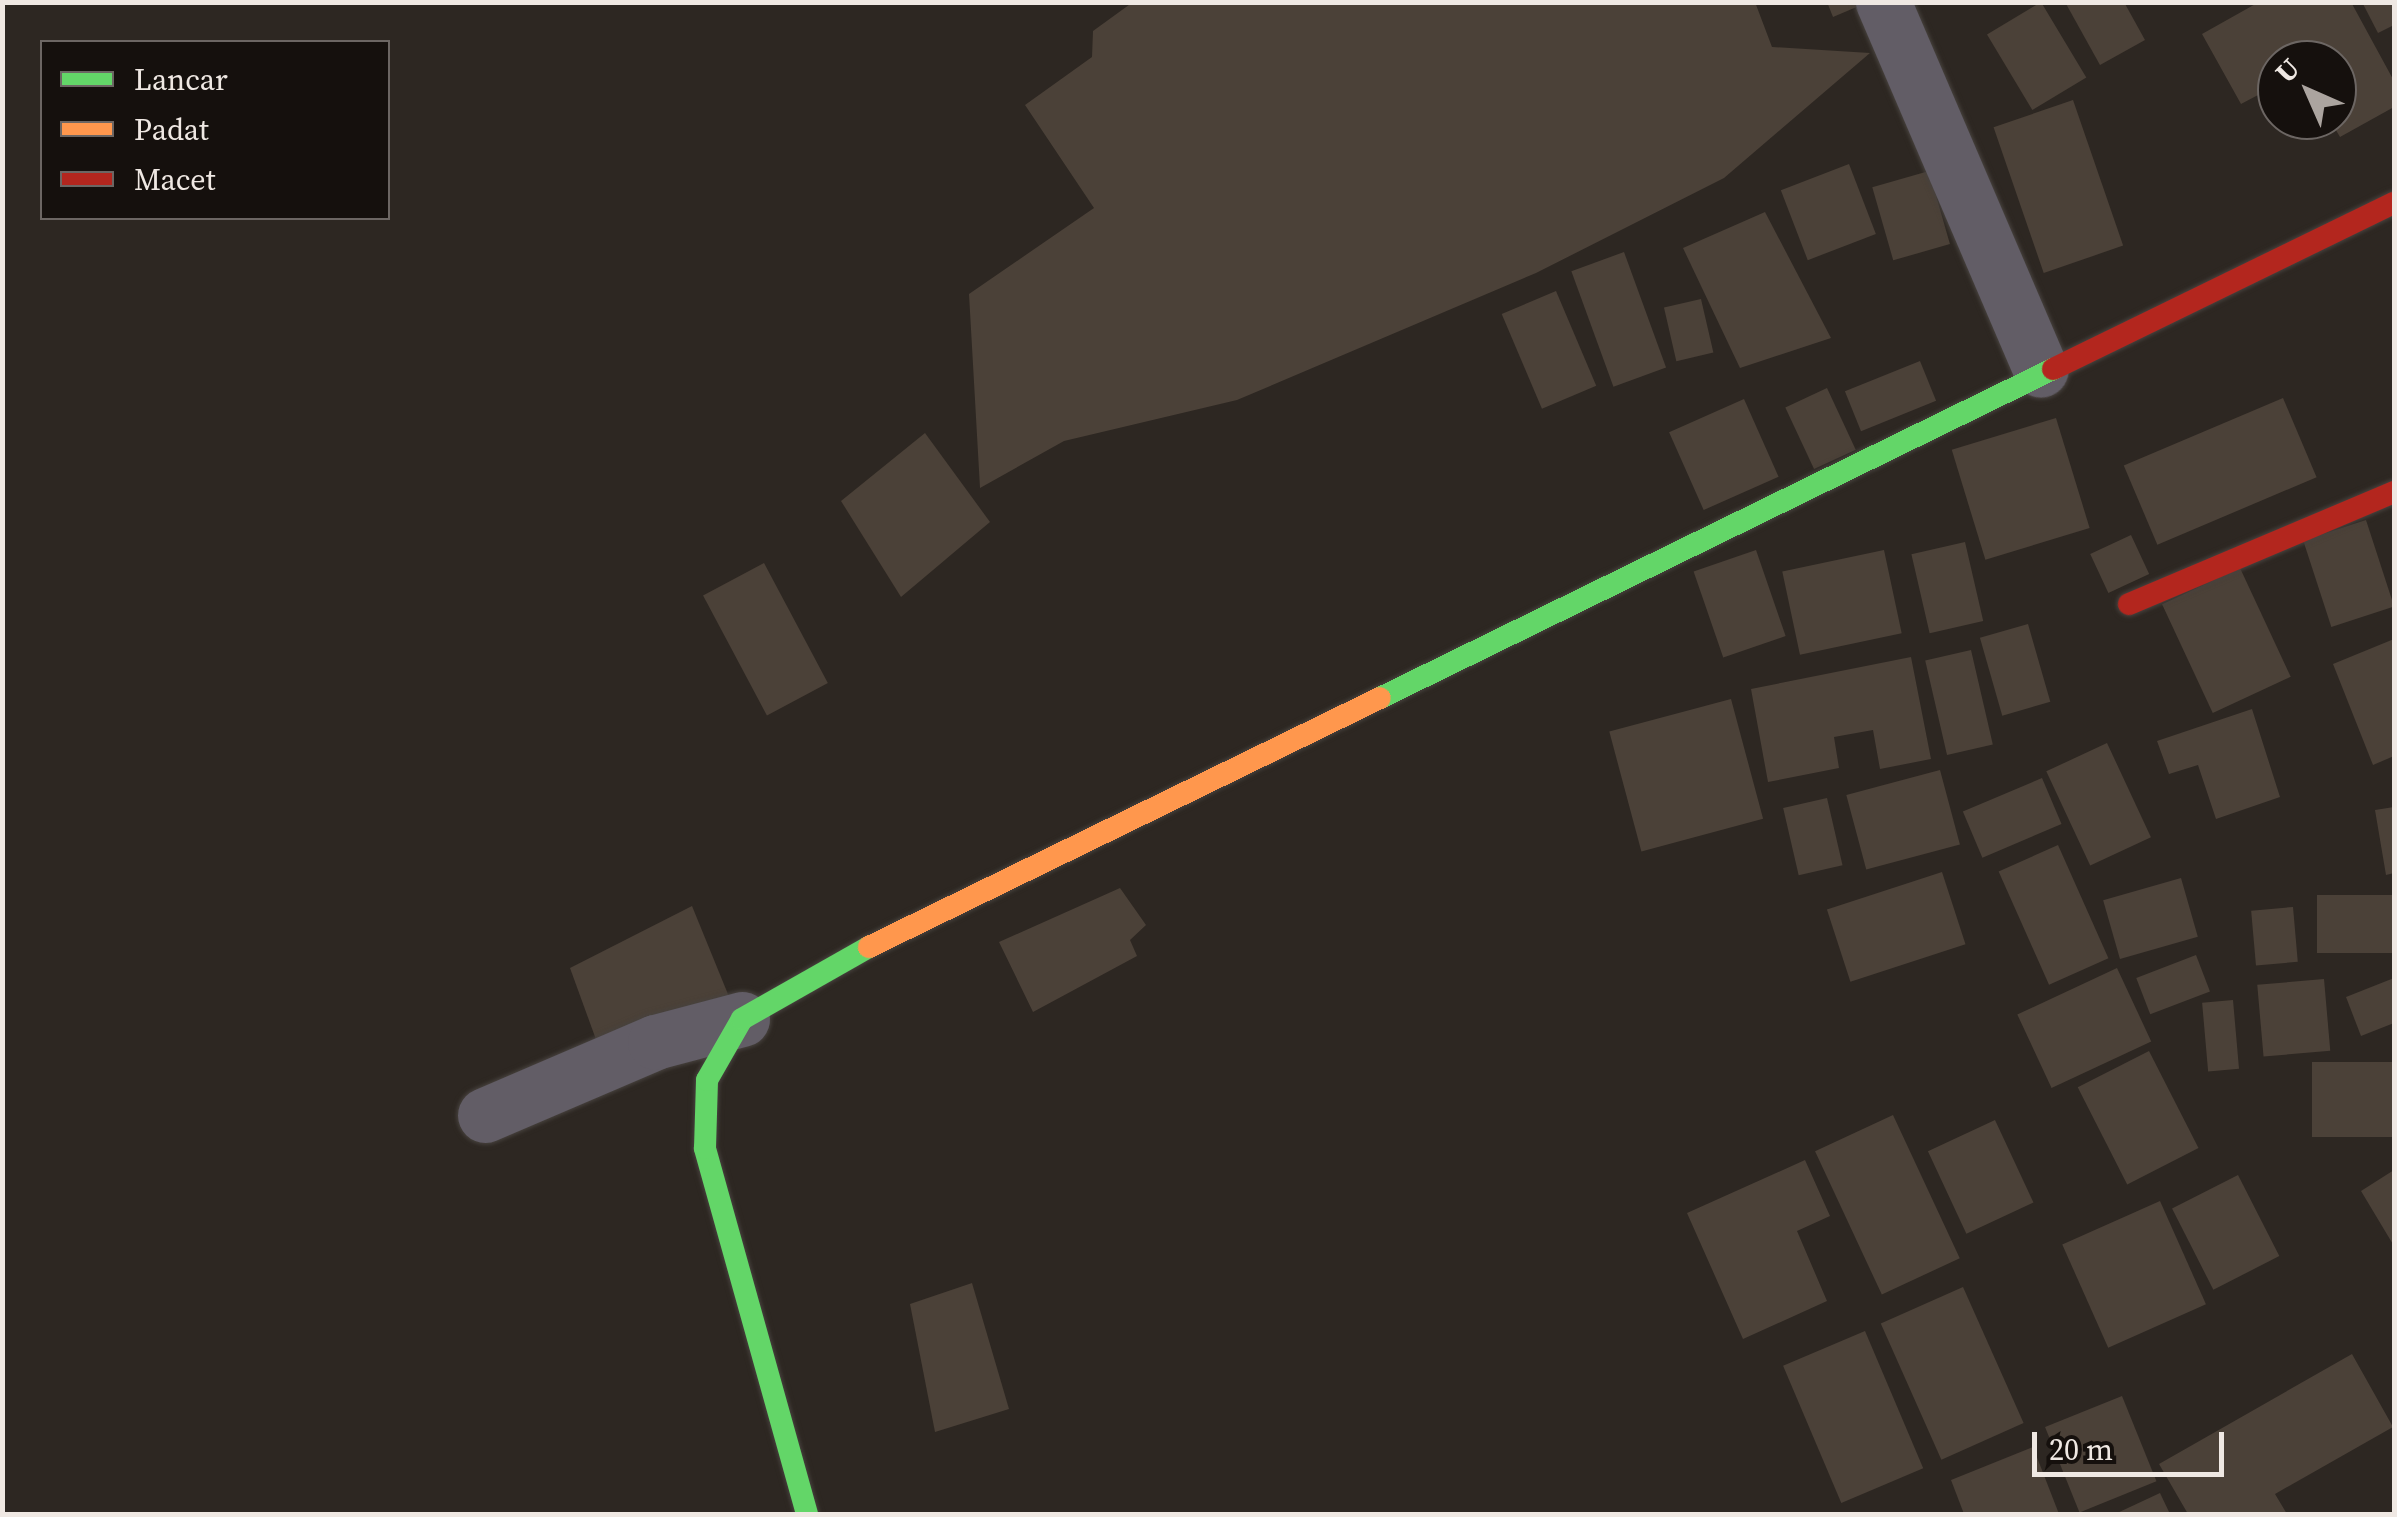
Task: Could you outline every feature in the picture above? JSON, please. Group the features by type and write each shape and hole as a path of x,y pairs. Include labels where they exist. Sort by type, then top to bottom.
{"street":[{"path":"1882,2 2041,370"},
{"path":"485,1115 655,1042 742,1019 812,975 2041,370 2394,203"},
{"path":"2129,604 2394,492"},
{"path":"742,1019 707,1080 705,1148 807,1514"}],"building":[{"path":"1133,2 1755,2 1772,47 1870,53 1724,178 1536,273 1237,400 1064,441 980,488 969,294 1094,208 1025,105 1092,57 1093,31"},
{"path":"1827,2 1866,2 1866,3 1833,17"},
{"path":"2041,2 2086,77 2032,110 1987,34"},
{"path":"2065,2 2124,2 2145,40 2100,65"},
{"path":"2259,2 2351,2 2394,81 2394,107 2357,128 2357,40 2257,40 2257,96 2241,104 2202,34"},
{"path":"2362,2 2394,2 2394,25 2378,33"},
{"path":"2073,100 2123,246 2044,273 1994,127"},
{"path":"1849,164 1876,234 1808,260 1781,190"},
{"path":"1929,171 1950,244 1893,260 1872,187"},
{"path":"1765,212 1831,338 1740,368 1683,248"},
{"path":"1624,252 1666,368 1613,387 1571,271"},
{"path":"1556,291 1596,386 1542,409 1502,314"},
{"path":"1701,299 1713,353 1676,361 1664,308"},
{"path":"1920,361 1936,401 1861,431 1845,391"},
{"path":"1827,388 1856,450 1814,469 1785,407"},
{"path":"2283,398 2317,477 2157,545 2124,466"},
{"path":"1744,399 1779,477 1704,510 1669,432"},
{"path":"2056,418 2090,528 1985,560 1952,450"},
{"path":"925,433 990,522 901,597 841,501"},
{"path":"2366,520 2394,607 2331,627 2303,540"},
{"path":"2131,535 2149,574 2108,593 2090,554"},
{"path":"1965,542 1983,621 1930,633 1911,554"},
{"path":"1756,550 1786,636 1723,658 1694,571"},
{"path":"1884,550 1902,633 1800,655 1782,572"},
{"path":"764,563 828,683 767,715 703,595"},
{"path":"2240,568 2291,677 2213,713 2162,604"},
{"path":"2028,624 2050,702 2002,716 1980,638"},
{"path":"2394,639 2394,756 2373,765 2333,664"},
{"path":"1971,650 1993,745 1947,755 1925,661"},
{"path":"1911,657 1931,759 1880,769 1873,730 1834,737 1839,768 1768,782 1751,689"},
{"path":"1731,699 1763,819 1641,851 1609,732"},
{"path":"2252,709 2280,797 2216,819 2198,765 2169,774 2157,741"},
{"path":"2107,743 2151,837 2090,866 2046,771"},
{"path":"1940,770 1960,844 1866,869 1846,795"},
{"path":"2042,778 2062,824 1982,858 1963,812"},
{"path":"1827,798 1843,865 1799,875 1783,808"},
{"path":"2394,807 2394,873 2386,875 2375,810"},
{"path":"2058,845 2108,958 2049,985 1999,871"},
{"path":"1942,872 1965,944 1850,982 1827,909"},
{"path":"2181,878 2198,937 2120,959 2103,900"},
{"path":"1120,888 1146,925 1130,940 1137,956 1033,1012 999,942"},
{"path":"2317,895 2394,895 2394,953 2317,953"},
{"path":"692,906 732,1004 598,1045 570,968"},
{"path":"2293,907 2298,962 2256,965 2251,911"},
{"path":"2196,955 2210,991 2150,1014 2136,978"},
{"path":"2117,968 2151,1041 2052,1088 2017,1014"},
{"path":"2394,978 2394,1023 2361,1036 2346,997"},
{"path":"2324,979 2330,1051 2264,1057 2257,985"},
{"path":"2233,1000 2239,1069 2208,1071 2202,1003"},
{"path":"2149,1051 2198,1148 2127,1184 2078,1087"},
{"path":"2312,1062 2394,1062 2394,1137 2312,1137"},
{"path":"1893,1115 1960,1258 1882,1295 1815,1151"},
{"path":"1995,1120 2033,1202 1966,1234 1928,1151"},
{"path":"1805,1160 1830,1216 1797,1231 1827,1301 1743,1339 1687,1213"},
{"path":"2394,1170 2394,1246 2361,1191"},
{"path":"2238,1175 2279,1256 2213,1290 2172,1209"},
{"path":"2160,1201 2206,1304 2108,1348 2062,1245"},
{"path":"972,1283 1009,1409 935,1432 910,1304"},
{"path":"1963,1287 2024,1423 1941,1460 1881,1324"},
{"path":"1865,1331 1923,1468 1841,1503 1783,1366"},
{"path":"2352,1354 2393,1427 2275,1494 2287,1514 2188,1514 2159,1464"},
{"path":"2122,1396 2156,1481 2080,1512 2045,1427"},
{"path":"2033,1447 2059,1514 1964,1514 1951,1480"},
{"path":"2160,1493 2170,1514 2115,1514"}],"traffic: fast":[{"path":"1380,698 2053,369"},
{"path":"807,1514 705,1148 707,1080 742,1019 869,947"}],"traffic: slow":[{"path":"869,947 1380,698"}],"traffic: jam":[{"path":"2053,369 2394,203"},
{"path":"2129,604 2394,492"}]}
